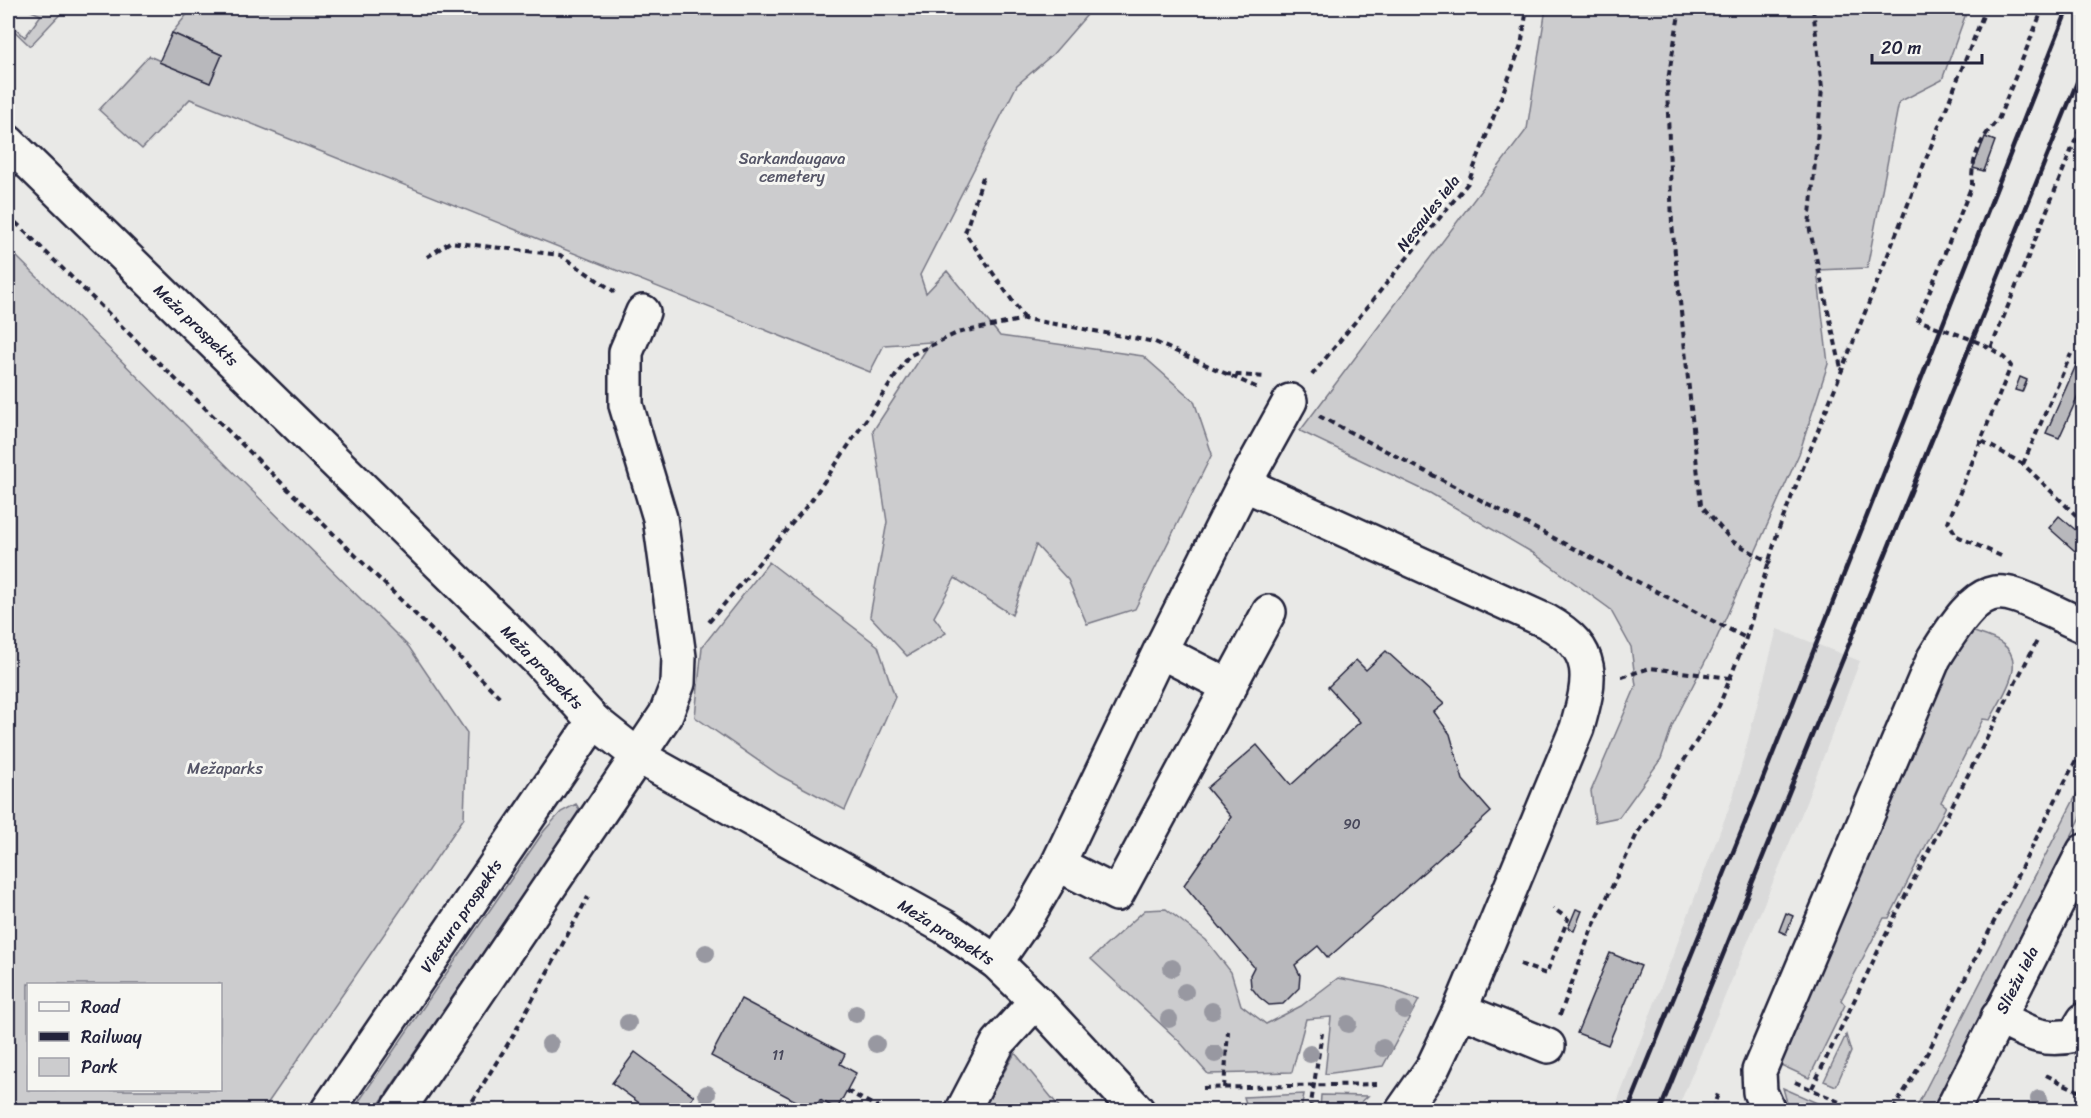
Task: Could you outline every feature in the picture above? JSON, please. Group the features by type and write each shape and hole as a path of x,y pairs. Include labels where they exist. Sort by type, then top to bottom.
{"main road":[{"name":"Meža prospekts","path":"8,142 539,661 594,720 638,756 945,927 996,962 1036,1001 1137,1110"},
{"path":"398,1110 666,714 678,684 680,657 660,518 626,405 626,352 643,312"},
{"path":"996,962 1029,914 1058,864 1160,651 1244,484 1290,401"},
{"path":"1244,484 1546,621 1574,639 1588,661 1588,691 1577,728 1460,1010 1433,1067 1403,1110"},
{"path":"1768,1110 1760,1092 1759,1071 1934,658 1950,632 1967,608 1989,592 2013,593 2084,626"},
{"path":"1058,864 1117,894 1269,612"},
{"path":"1160,651 1230,687"},
{"name":"Viestura prospekts","path":"328,1110 594,720"},
{"name":"Sliežu iela","path":"1952,1110 2084,851"},
{"path":"963,1110 998,1043 1036,1001"},
{"path":"1460,1010 1548,1046"},
{"path":"1998,1017 2021,1029 2054,1040 2075,1035 2084,1020"}],"path":[{"name":"Nesaules iela","path":"1290,401 1468,183 1521,46 1527,8"},
{"path":"1680,8 1667,86 1672,224 1701,505 1732,541 1771,563"},
{"path":"1813,8 1822,88 1809,226 1842,369"},
{"path":"1548,1046 1591,931 1638,832 1719,706 1746,638 1771,563 1778,531 1986,8"},
{"path":"1957,536 1948,522 2011,366 2005,357 1991,348 1918,320 1972,185 1971,167 1985,133 1998,120 2043,8"},
{"path":"1991,348 2084,119"},
{"path":"983,177 965,233 1024,319"},
{"path":"8,215 503,700"},
{"path":"427,257 450,242 560,255 643,312"},
{"path":"680,657 811,501 909,356 957,333 1024,319 1155,342 1222,374"},
{"path":"2023,464 2071,354"},
{"path":"1290,401 1746,638"},
{"path":"1982,441 2023,464 2084,523"},
{"path":"1812,1088 1894,918 2038,638"},
{"path":"1620,677 1650,668 1730,678"},
{"path":"1893,1110 1929,1052 2084,744"},
{"path":"467,1110 514,1034 590,895"},
{"path":"1520,964 1546,974 1568,919 1552,908"},
{"path":"1224,1088 1228,1031"},
{"path":"1310,1110 1322,1033"},
{"path":"1203,1088 1382,1084"},
{"path":"847,1091 883,1110"},
{"path":"1712,1110 1718,1094"}],"shaded area":[{"path":"1777,629 1860,661 1800,818 1677,1110 1614,1110 1733,797"}],"green space":[{"path":"24,8 66,8 30,46 8,25 8,21 25,37 41,15"},
{"name":"Sarkandaugava cemetery","path":"192,8 1093,8 1053,54 1017,85 920,275 926,293 947,271 1000,336 1143,356 1194,401 1212,454 1135,609 1087,624 1068,580 1036,545 1012,615 955,578 934,617 946,633 907,656 870,616 887,522 873,431 931,342 884,345 870,372 190,99 142,149 99,110 149,56 210,83 222,55 172,33"},
{"path":"1546,8 1968,8 1942,80 1899,102 1867,268 1817,270 1828,364 1799,454 1715,642 1672,726 1661,759 1619,817 1595,822 1591,791 1636,686 1631,647 1610,609 1533,553 1430,493 1300,431 1527,129"},
{"name":"Mežaparks","path":"8,248 409,647 467,733 464,818 263,1110 8,1110"},
{"path":"769,562 878,646 895,697 845,810 779,775 695,717 702,647"},
{"path":"1974,632 1998,641 2009,651 2013,660 2010,681 1990,720 1983,719 1941,802 1946,806 1889,918 1884,918 1841,1000 1845,1005 1809,1078 1781,1065 1787,1036 1945,667 1963,641"},
{"path":"2083,782 2083,813 1932,1110 1915,1110"},
{"path":"576,804 579,809 578,814 375,1110 353,1110 544,831 561,812"},
{"path":"1166,909 1206,940 1231,972 1241,1005 1266,1024 1301,1006 1338,978 1385,987 1419,1000 1383,1066 1325,1074 1331,1017 1306,1019 1292,1072 1208,1074 1179,1041 1091,959 1145,910"},
{"path":"1846,1035 1851,1052 1836,1086 1824,1081"},
{"path":"1015,1053 1061,1109 982,1110"},
{"path":"1783,1088 1824,1106 1822,1110 1789,1110"},
{"path":"1304,1094 1301,1110 1248,1110 1244,1097"},
{"path":"1321,1095 1368,1096 1353,1110 1320,1110"}],"building":[{"path":"172,33 222,55 210,83 159,62"},
{"path":"1985,137 1995,141 1984,171 1973,168"},
{"path":"2081,354 2084,355 2084,383 2059,438 2046,433"},
{"path":"2020,377 2027,380 2022,392 2015,390"},
{"path":"2059,516 2084,537 2084,542 2075,551 2049,528"},
{"path":"1386,651 1444,704 1434,712 1450,734 1463,780 1491,812 1328,958 1318,946 1295,965 1300,975 1299,988 1283,1004 1269,1005 1251,987 1250,975 1254,967 1184,885 1231,817 1207,788 1257,745 1291,785 1360,722 1328,687 1356,660 1366,670"},
{"path":"1576,909 1582,911 1574,931 1568,928"},
{"path":"1786,913 1793,916 1786,934 1779,931"},
{"path":"1610,953 1641,966 1608,1045 1577,1033"},
{"path":"741,999 845,1054 840,1064 856,1073 837,1109 820,1100 813,1110 711,1056"},
{"path":"635,1052 694,1096 684,1110 649,1110 612,1083"}],"railway":[{"path":"1628,1110 1762,781 2068,8"},
{"path":"1660,1110 2084,65"}]}
